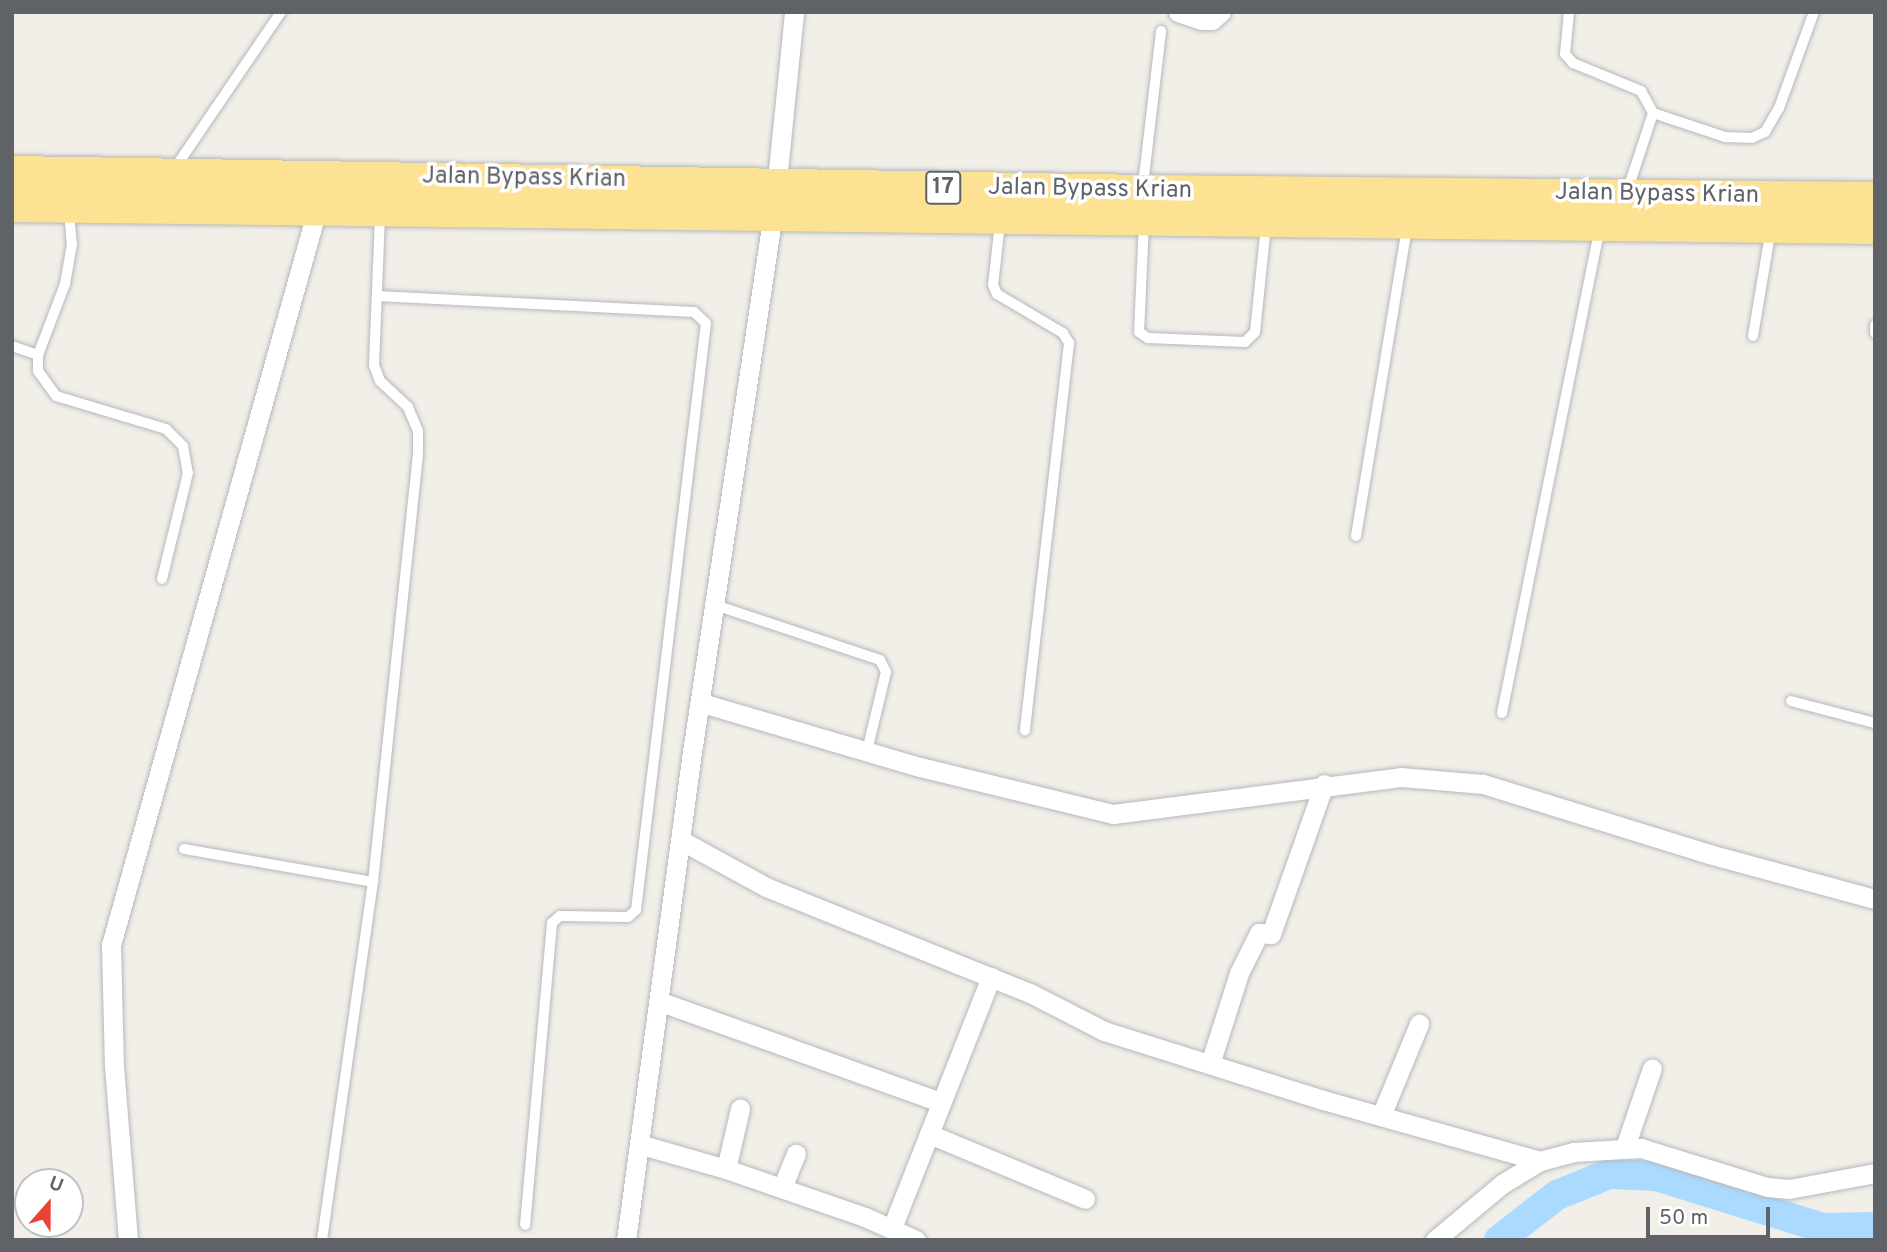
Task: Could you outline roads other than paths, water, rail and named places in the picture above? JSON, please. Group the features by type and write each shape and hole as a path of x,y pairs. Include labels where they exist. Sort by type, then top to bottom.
{"highway":[{"name":"Jalan Bypass Krian","path":"12,173 171,174 775,199 1143,205 1626,194 1875,199"},
{"name":"Jalan Bypass Krian","path":"12,204 318,206 380,209 775,199 1001,216 1143,205 1266,219 1875,226"}],"street":[{"path":"626,1240 642,1145 681,841 775,199 794,12"},
{"path":"1178,12 1201,20 1212,20 1221,12"},
{"path":"128,1240 114,1067 111,945 318,206"},
{"path":"702,703 867,751 1113,814 1324,784 1401,777 1483,784 1709,854 1875,899"},
{"path":"1210,1064 1239,973 1259,933 1271,934 1324,784"},
{"path":"681,841 766,887 991,977 1104,1031 1381,1116 1540,1161"},
{"path":"892,1228 991,977"},
{"path":"661,1002 940,1102"},
{"path":"1381,1116 1419,1024"},
{"path":"1625,1147 1652,1068"},
{"path":"726,1169 740,1109"},
{"path":"929,1134 1085,1199"},
{"path":"642,1145 782,1188 892,1228 916,1240"},
{"path":"1435,1240 1502,1184 1540,1161 1625,1147 1657,1151 1767,1187 1816,1187 1875,1173"},
{"path":"782,1188 796,1154"}],"lane":[{"path":"171,174 281,12"},
{"path":"1569,12 1565,54 1573,63 1641,90 1653,113 1725,137 1752,138 1765,132 1779,108 1814,12"},
{"path":"1161,31 1143,205 1139,332 1148,338 1245,342 1255,332 1260,307 1266,219"},
{"path":"1626,194 1653,113"},
{"path":"69,204 72,244 65,284 38,355 37,371 56,396 166,429 183,446 188,473 162,579"},
{"path":"322,1240 373,883 418,431 408,407 380,382 374,365 380,209"},
{"path":"1001,216 995,290 1063,333 1069,343 1025,731"},
{"path":"1356,536 1408,220"},
{"path":"1502,713 1600,223"},
{"path":"1753,336 1771,225"},
{"path":"377,296 694,312 706,323 636,910 628,918 560,916 552,923 525,1225"},
{"path":"1875,325 1875,333"},
{"path":"12,346 38,355"},
{"path":"715,605 880,660 886,672 867,751"},
{"path":"1791,701 1875,723"},
{"path":"184,849 373,883"}],"waterway":[{"path":"1499,1240 1557,1195 1609,1174 1656,1176 1823,1228 1875,1227"}]}
